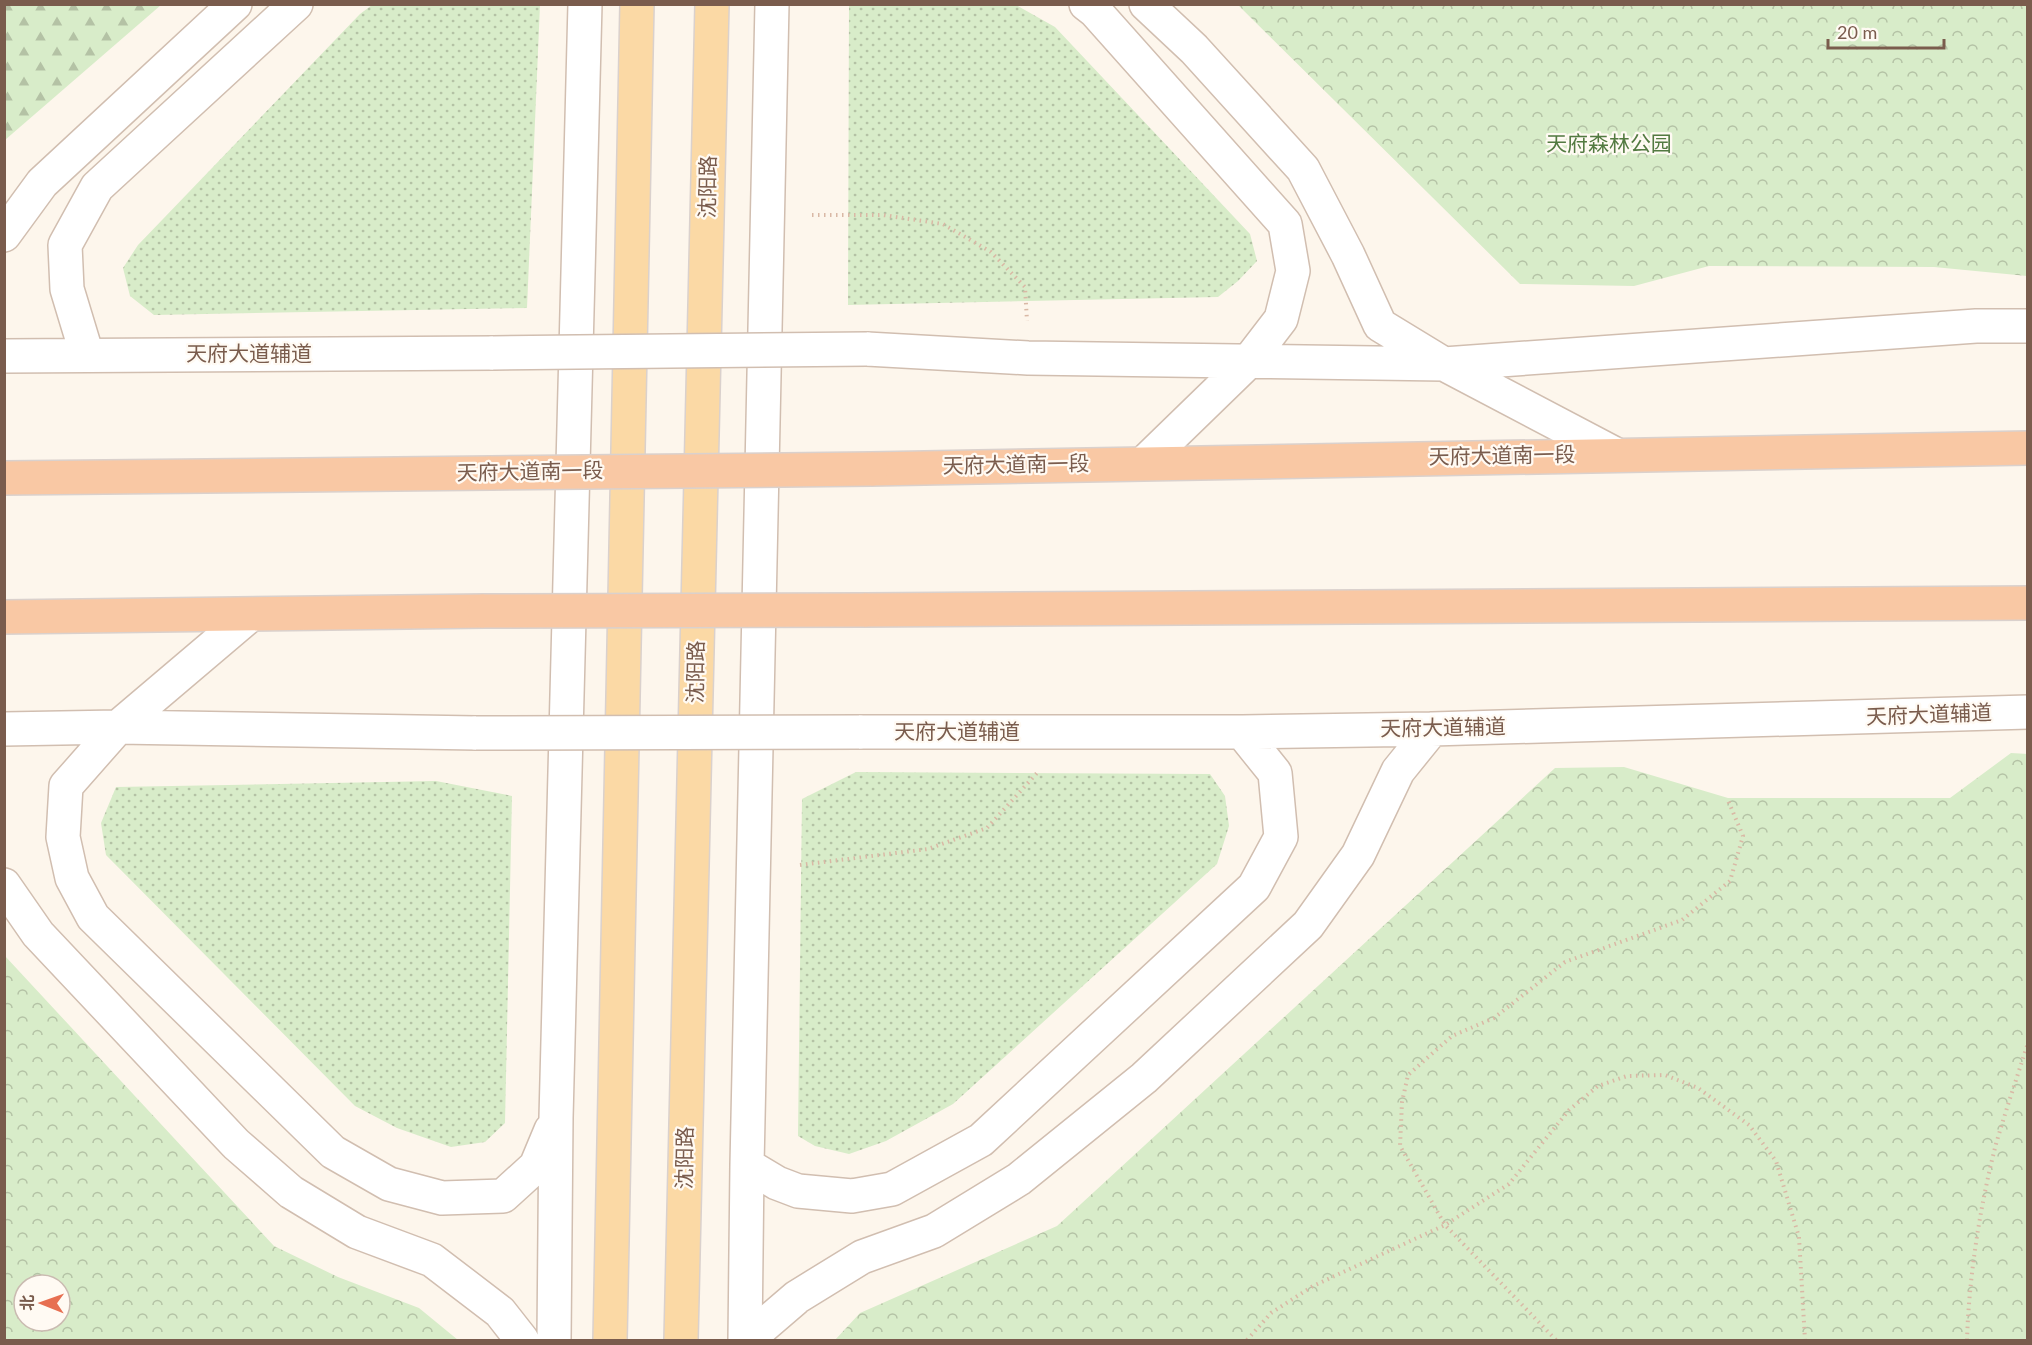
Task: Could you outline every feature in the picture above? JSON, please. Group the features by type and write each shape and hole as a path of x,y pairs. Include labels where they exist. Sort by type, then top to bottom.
{"highway":[{"name":"天府大道南一段","path":"4,478 871,468 2028,448"},
{"path":"4,617 484,611 2028,603"}],"main road":[{"path":"610,1341 637,4"},
{"name":"沈阳路","path":"681,1341 712,4"}],"street":[{"path":"4,235 42,183 235,4"},
{"path":"87,356 67,290 65,245 97,187 296,4"},
{"path":"554,1341 556,1118 585,4"},
{"path":"746,1341 747,1165 772,4"},
{"path":"1086,4 1095,11 1285,224 1293,271 1281,319 1248,363 1145,462"},
{"path":"1146,4 1194,49 1303,169 1348,255 1380,324 1444,364 1615,454"},
{"path":"1248,363 1444,364 1976,326 2028,326"},
{"name":"天府大道辅道","path":"4,356 867,349 1029,358 1248,363"},
{"path":"250,615 118,728 66,786 63,837 72,879 93,918 333,1152 389,1184 442,1198 503,1196 536,1166 556,1118"},
{"name":"天府大道辅道","path":"118,728 476,733 1242,732 1432,729 2028,712"},
{"path":"4,729 118,728"},
{"path":"746,1341 797,1297 862,1257 934,1231 1019,1179 1144,1078 1308,926 1358,855 1398,771 1432,729"},
{"path":"747,1165 777,1183 798,1191 852,1196 892,1189 981,1140 1254,887 1281,837 1275,772 1242,732"},
{"path":"4,885 38,934 228,1135 291,1192 357,1232 432,1260 500,1312 522,1341"}],"path":[{"path":"812,215 883,215 943,224 991,252 1025,287"},
{"path":"800,865 927,849 987,828 1037,773"},
{"path":"1556,1341 1445,1225 1400,1146 1402,1102 1408,1075 1452,1036 1494,1018 1565,963 1682,920 1730,881 1743,836 1728,798"},
{"path":"1967,1341 1976,1244 1996,1146 2028,1043"},
{"path":"1247,1341 1271,1313 1313,1287 1445,1225 1509,1185 1569,1110 1598,1086 1627,1076 1665,1075 1698,1088 1749,1125 1776,1161 1799,1237 1805,1341"}],"green space":[{"path":"5,4 161,4 161,5 5,140"},
{"path":"372,5 540,5 527,308 154,315 130,296 123,268 138,245 360,14"},
{"path":"849,5 1016,5 1055,27 1250,234 1257,261 1238,281 1218,297 848,305"},
{"name":"天府森林公园","path":"1238,5 2027,5 2027,276 1934,267 1709,266 1634,286 1520,284"},
{"path":"2011,753 2028,754 2027,1340 835,1340 860,1313 1057,1226 1555,768 1624,767 1728,798 1950,798"},
{"path":"856,772 1210,774 1225,796 1229,826 1217,864 953,1104 886,1141 849,1154 815,1146 798,1136 802,799"},
{"path":"436,781 512,796 505,1123 485,1142 451,1147 397,1128 355,1106 106,855 101,823 116,787"},
{"path":"5,956 274,1246 338,1277 419,1308 458,1340 5,1340"}]}
